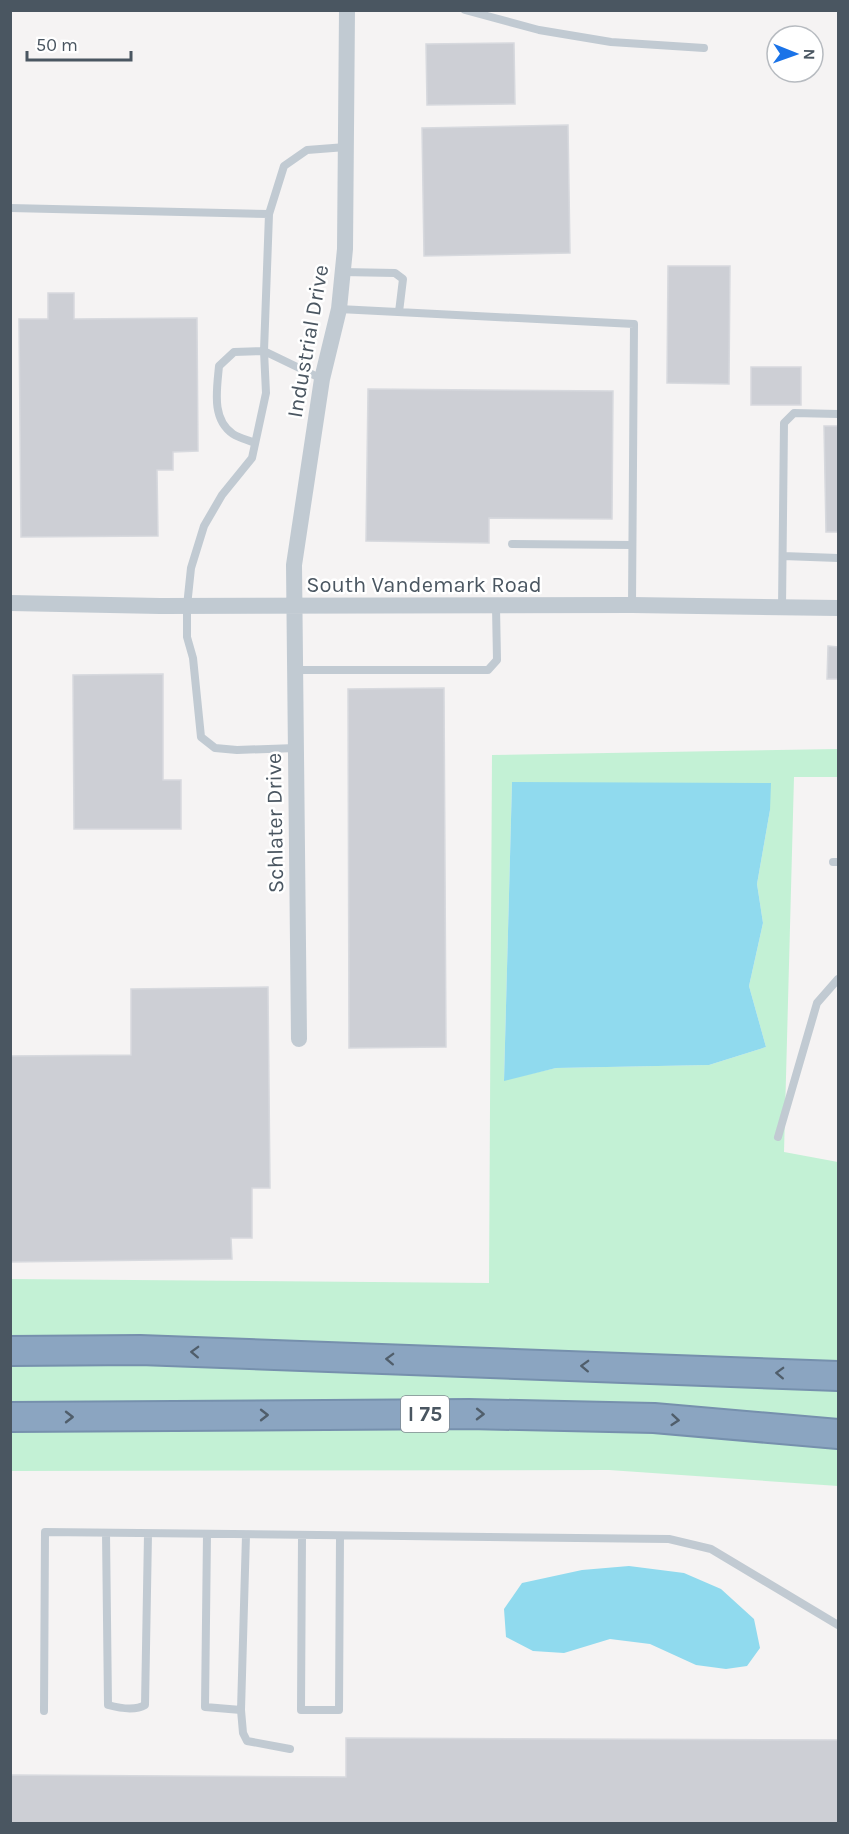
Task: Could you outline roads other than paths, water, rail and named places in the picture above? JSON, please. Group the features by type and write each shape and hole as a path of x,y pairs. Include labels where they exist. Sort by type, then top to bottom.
{"highway":[{"path":"10,1351 140,1350 838,1376"},
{"name":"I 75","path":"10,1417 469,1414 654,1418 838,1434"}],"street":[{"name":"Industrial Drive","path":"294,606 294,565 322,379 339,309 345,249 347,10"},
{"name":"South Vandemark Road","path":"10,603 187,606 632,605 838,608"},
{"name":"Schlater Drive","path":"294,606 298,1039"}],"lane":[{"path":"465,10 539,30 611,42 704,48"},
{"path":"296,748 237,750 215,748 201,737 193,658 187,637 187,606 191,568 204,526 222,495 252,458 266,393 264,351 268,214 284,166 307,150 346,147"},
{"path":"10,208 268,214"},
{"path":"342,272 395,273 403,279 399,312"},
{"path":"339,309 634,324 632,605"},
{"path":"255,443 233,435 220,423 217,395 219,366 234,352 264,351 322,379"},
{"path":"782,608 784,423 794,413 838,414"},
{"path":"512,544 632,545"},
{"path":"783,556 838,558"},
{"path":"295,670 488,670 497,660 496,607"},
{"path":"778,1137 817,1003 838,979"},
{"path":"44,1711 45,1533 669,1539 711,1549 838,1625"},
{"path":"106,1533 108,1705 117,1708 145,1706 148,1534"},
{"path":"207,1534 205,1707 241,1710"},
{"path":"246,1535 241,1710 243,1733 247,1741 290,1749"},
{"path":"302,1536 301,1710 339,1710 340,1536"}],"water":[{"path":"512,782 771,783 770,810 757,884 763,923 749,986 766,1047 709,1065 556,1068 504,1081"},
{"path":"629,1566 684,1573 721,1589 754,1619 760,1648 747,1666 726,1669 696,1665 650,1644 610,1639 564,1653 533,1651 506,1637 504,1609 522,1583 582,1570"}]}
